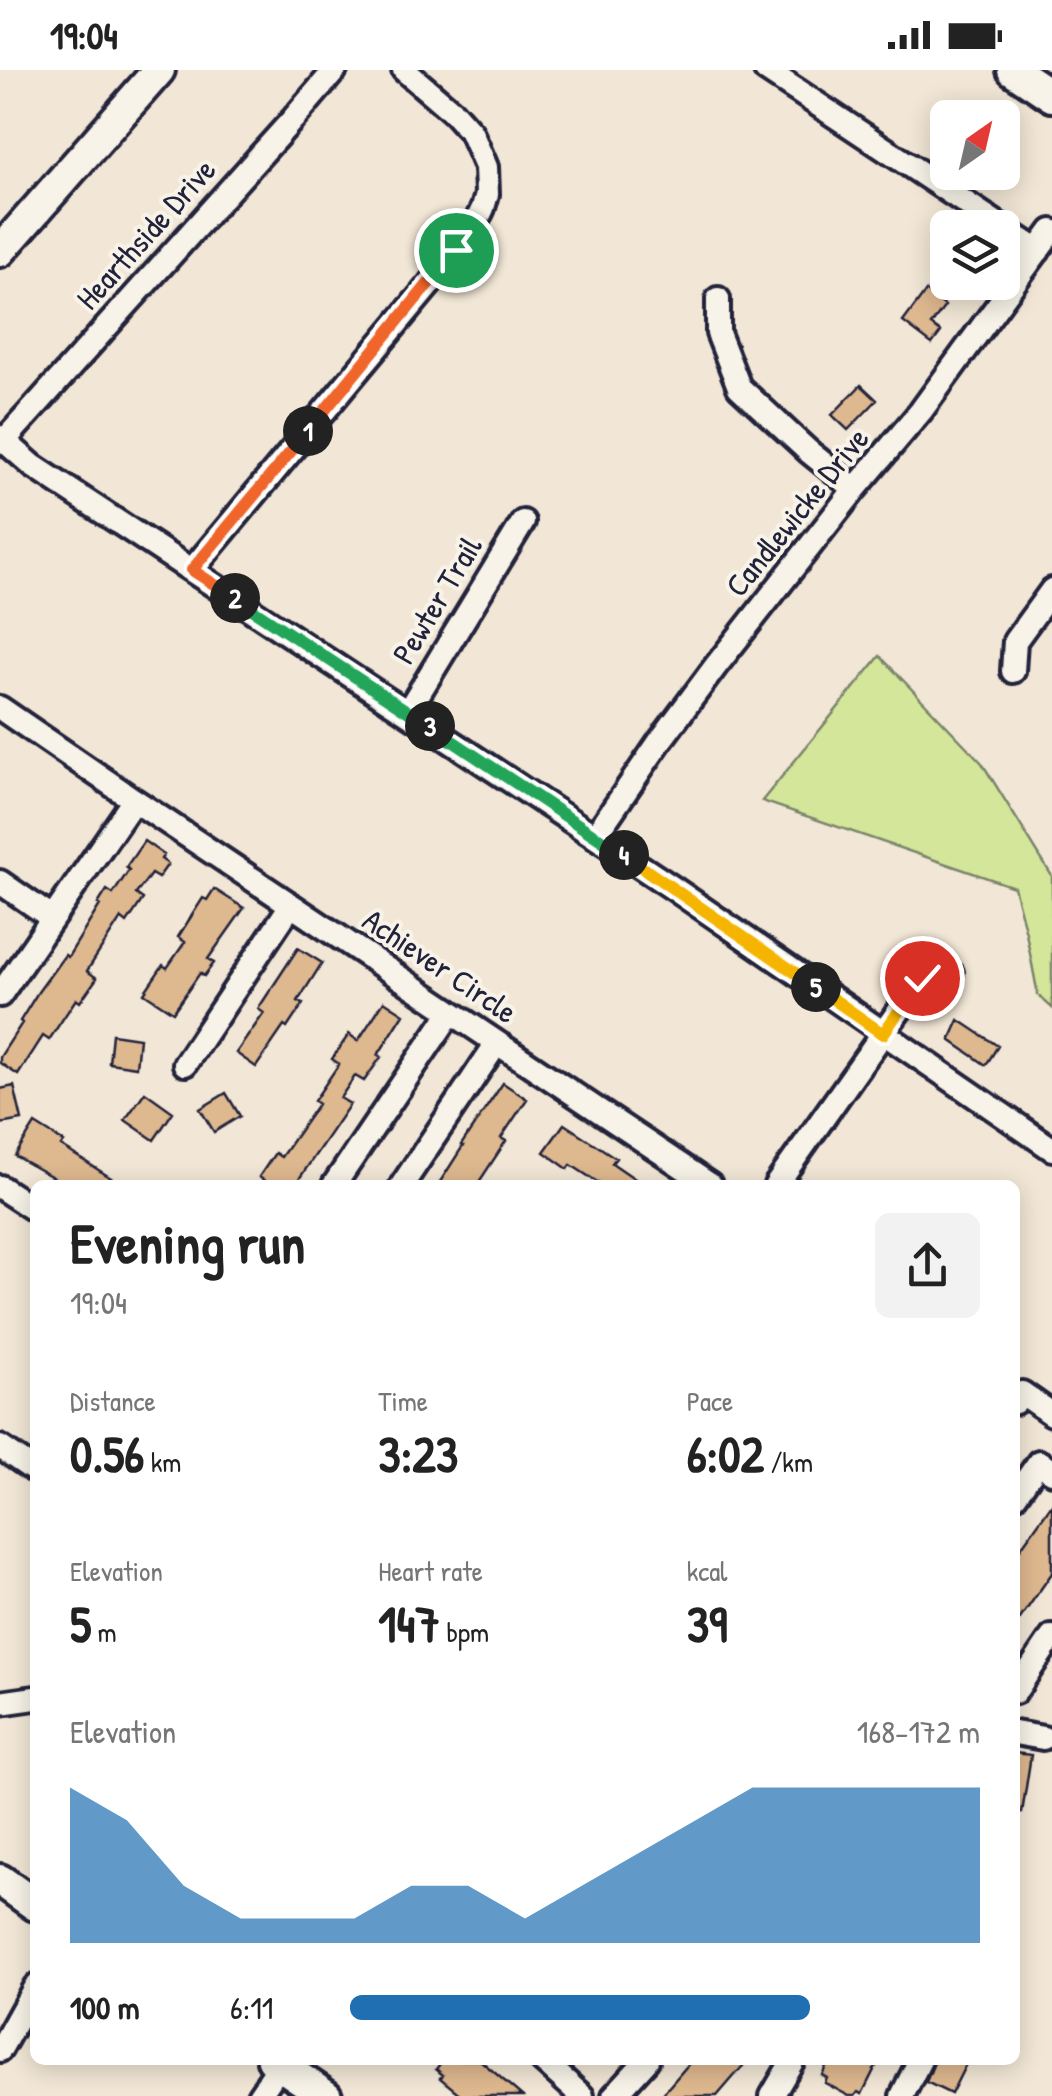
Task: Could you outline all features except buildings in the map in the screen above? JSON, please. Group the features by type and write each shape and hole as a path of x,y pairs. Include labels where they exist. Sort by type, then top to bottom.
{"main road":[{"path":"0,251 160,70"},
{"path":"1013,70 1052,96"},
{"path":"0,1880 30,1901"},
{"path":"281,2065 326,2096"}],"street":[{"name":"Hearthside Drive","path":"2,439 336,70"},
{"path":"192,570 430,285 483,208 486,167 470,132 404,70"},
{"path":"766,70 1038,251"},
{"name":"Candlewicke Drive","path":"595,836 716,666 920,412 1052,231"},
{"path":"718,300 718,333 738,387 855,489"},
{"path":"2,439 33,466 673,888 1052,1150"},
{"name":"Pewter Trail","path":"408,711 523,522"},
{"path":"1013,671 1015,642 1052,590"},
{"name":"Achiever Circle","path":"0,708 702,1180"},
{"path":"0,995 134,800"},
{"path":"0,882 52,918"},
{"path":"185,1064 290,905"},
{"path":"780,1180 922,978 951,973"},
{"path":"337,1180 451,1012"},
{"path":"405,1180 497,1043"},
{"path":"0,1188 30,1207"},
{"path":"1020,1395 1022,1392 1052,1414"},
{"path":"0,1447 30,1468"},
{"path":"1020,1489 1039,1462 1052,1472"},
{"path":"1020,1685 1052,1637"},
{"path":"0,1703 30,1693"},
{"path":"1020,1735 1043,1738"},
{"path":"0,2050 30,1996"},
{"path":"259,2096 275,2065"},
{"path":"548,2065 582,2096"},
{"path":"614,2096 642,2065"},
{"path":"772,2096 791,2065"},
{"path":"902,2096 918,2065"}],"green space":[{"path":"880,656 982,763 1052,876 1052,1008 1038,995 1014,887 762,801"}],"route":[{"path":"456,250 192,570 673,888 883,1034 922,978"}]}
